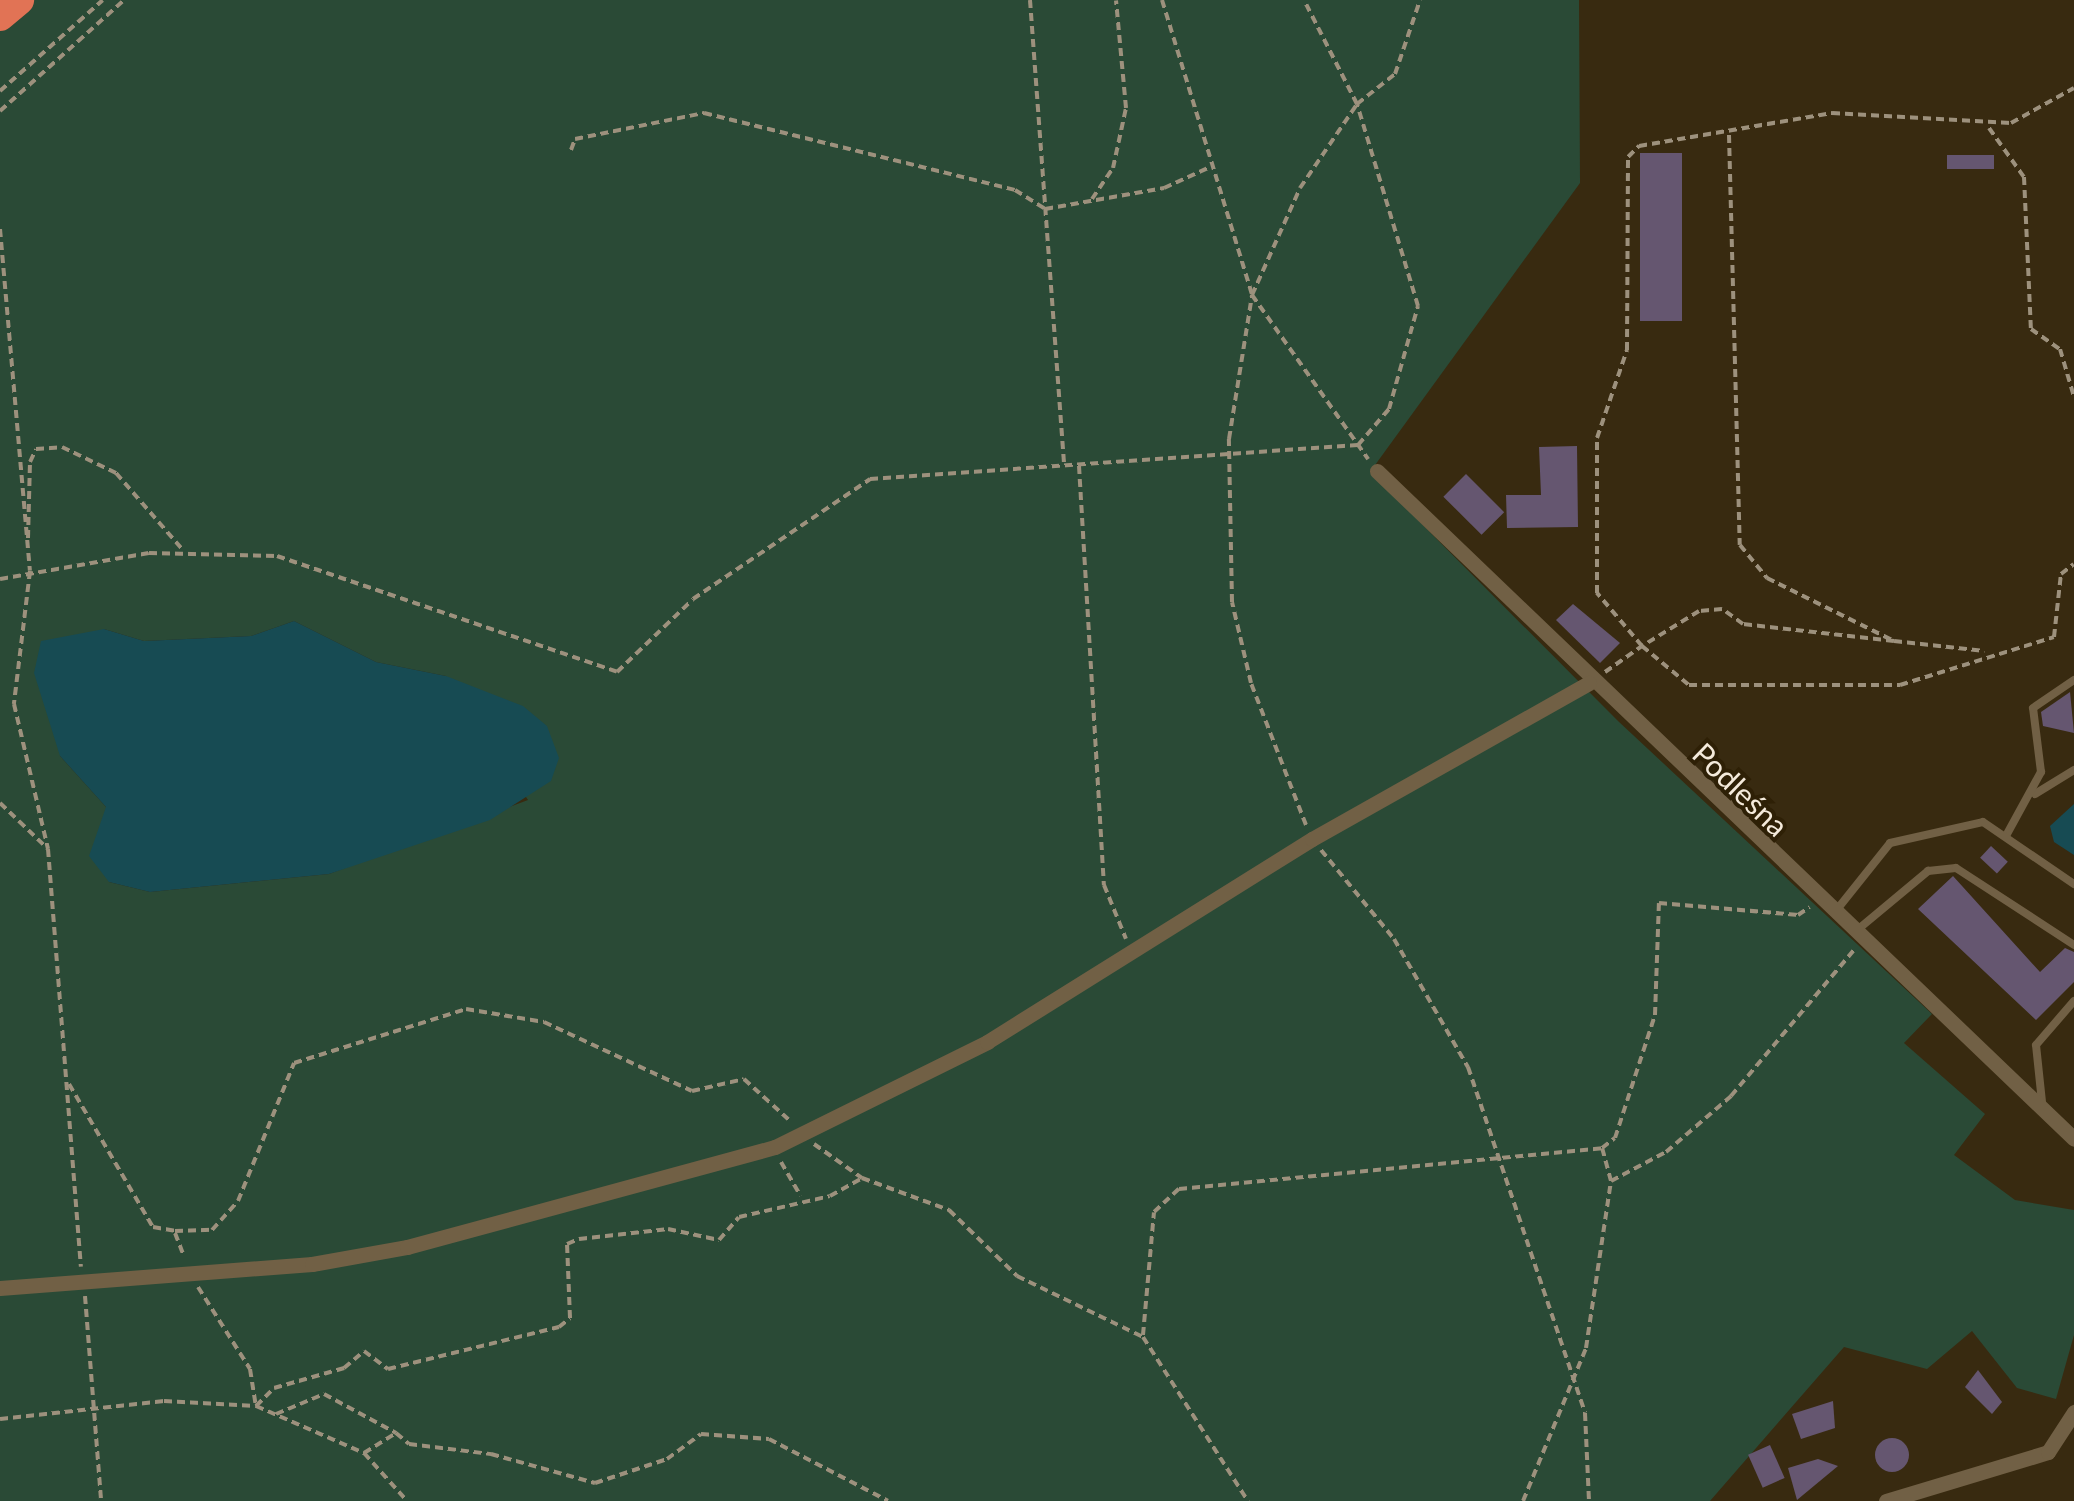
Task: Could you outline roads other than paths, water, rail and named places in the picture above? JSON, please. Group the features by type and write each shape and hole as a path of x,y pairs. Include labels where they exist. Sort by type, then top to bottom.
{"highway":[{"path":"0,16 19,0"}],"street":[{"name":"Podleśna","path":"1377,471 1589,684 2074,1139"},
{"path":"0,1288 194,1273 408,1247 775,1148 987,1042 1312,839 1589,684"},
{"path":"1886,1501 2048,1452 2074,1412"}],"lane":[{"path":"2035,794 2033,708 2074,680"},
{"path":"2006,834 2035,794 2074,770"},
{"path":"1834,914 1906,835 1983,822 2006,834 2074,884"},
{"path":"1860,935 1928,871 1956,868 2074,945"},
{"path":"2043,1106 2036,1044 2074,1001"}],"water":[{"path":"294,621 376,662 446,676 523,706 547,726 559,758 551,781 490,820 329,874 150,892 109,882 89,856 106,807 60,756 34,673 41,641 104,629 144,641 251,636"},
{"path":"2074,804 2074,855 2054,842 2050,826"}]}
